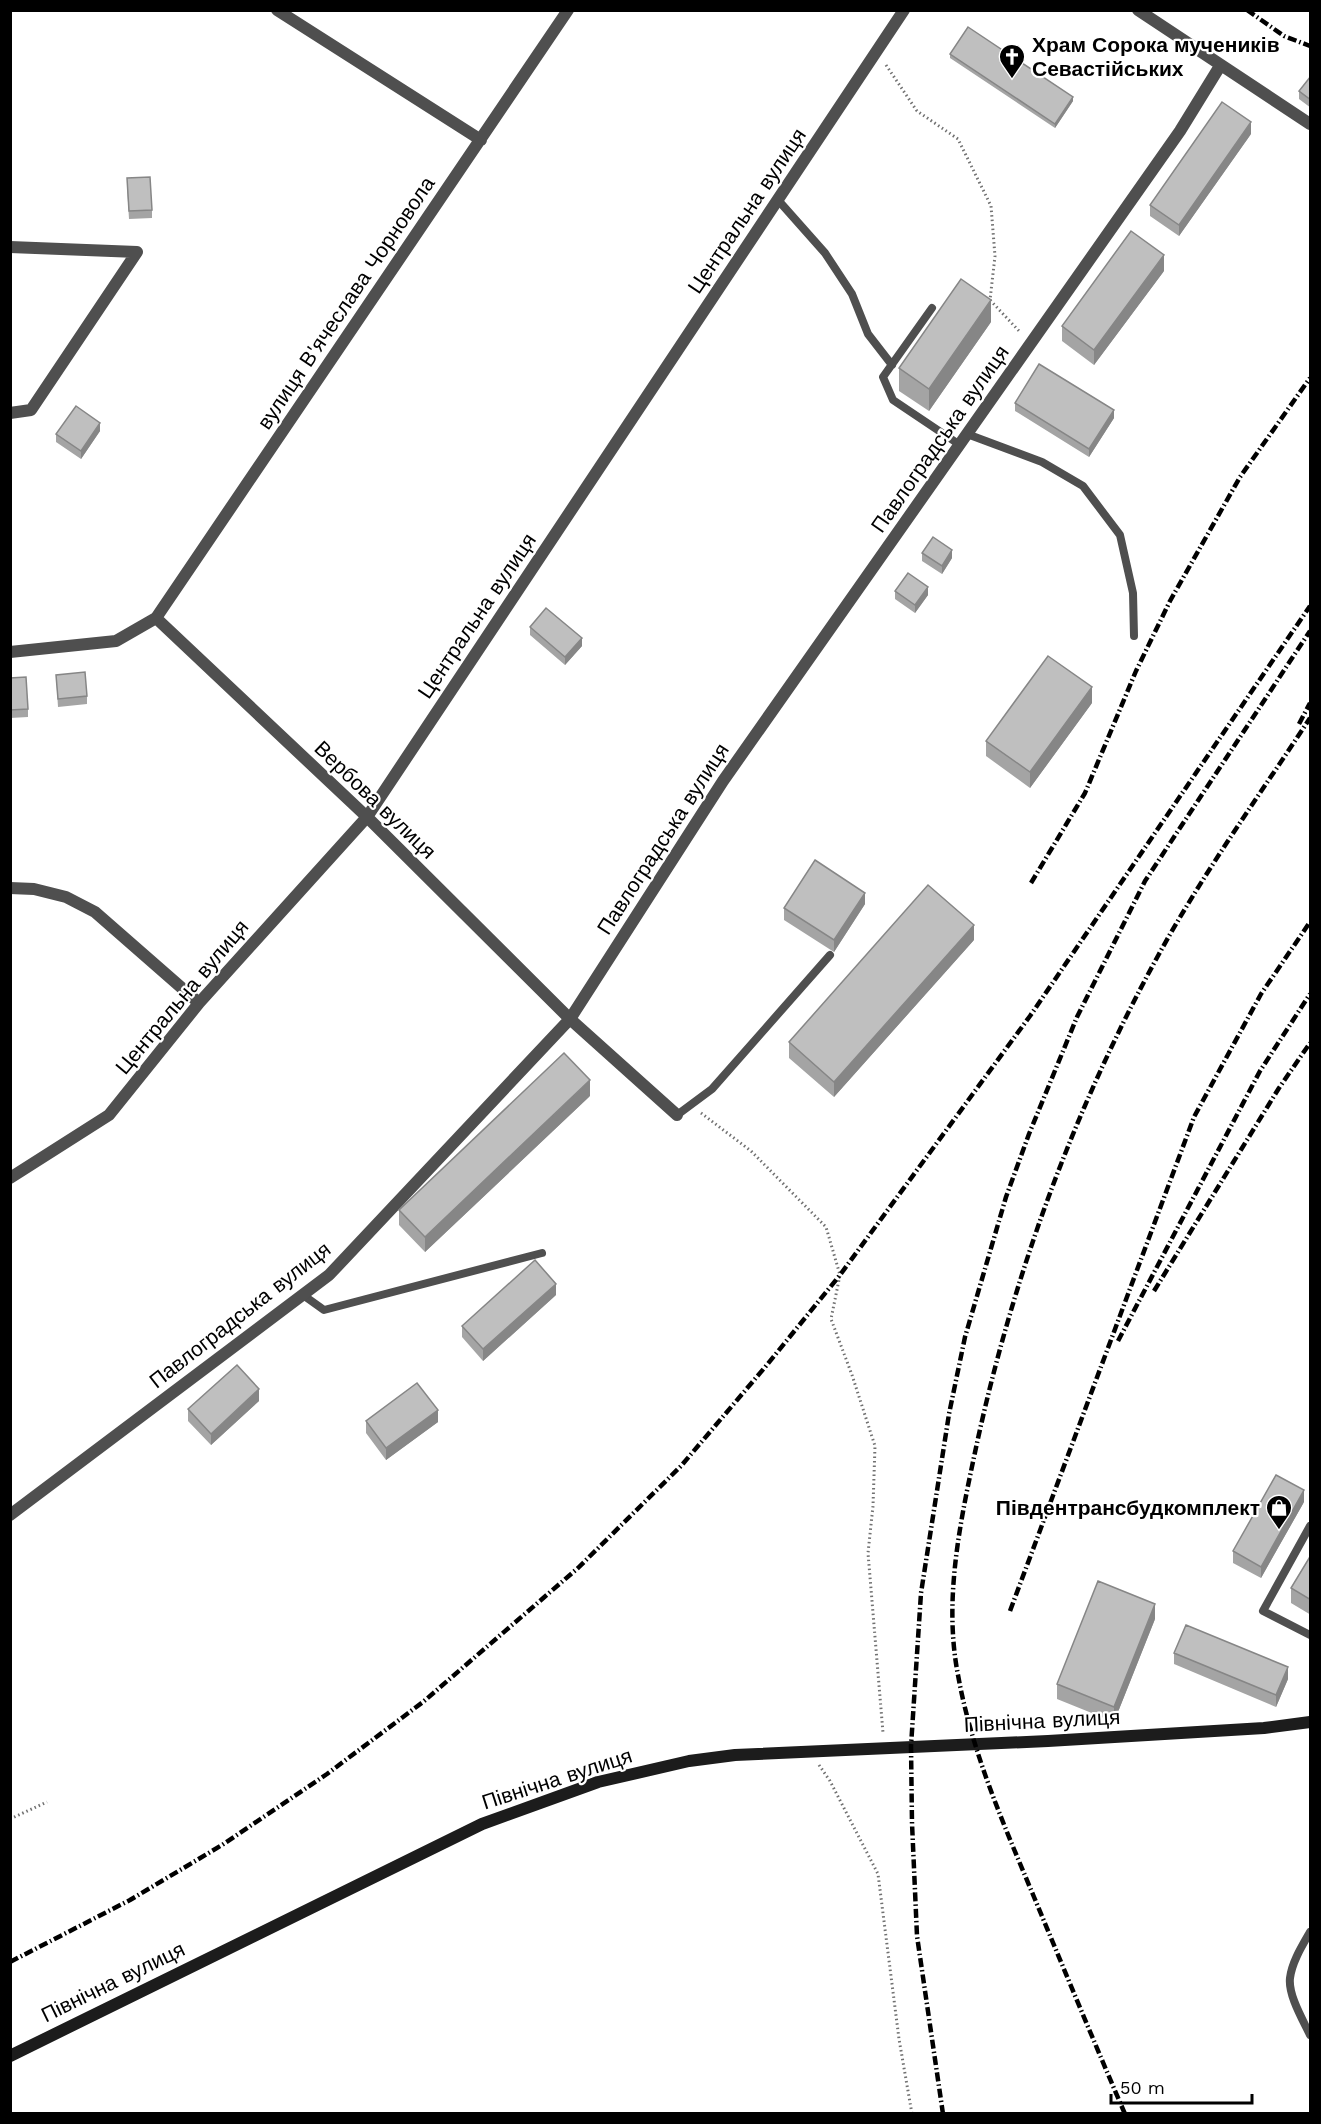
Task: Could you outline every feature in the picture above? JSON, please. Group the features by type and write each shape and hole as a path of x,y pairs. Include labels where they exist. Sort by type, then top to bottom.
{"street":[{"path":"277,10 481,140"},
{"name":"вулиця В'ячеслава Чорновола","path":"156,618 568,10"},
{"name":"Центральна вулиця","path":"10,1178 109,1115 199,1003 367,817 904,10"},
{"path":"1138,10 1311,124"},
{"name":"Павлоградська вулиця","path":"10,1515 329,1275 570,1019 723,781 1180,131 1220,66"},
{"path":"10,247 137,252 31,410 10,413"},
{"path":"10,652 116,640 156,618"},
{"name":"Вербова вулиця","path":"156,618 367,817 570,1019 677,1116"},
{"path":"10,888 34,888 66,897 95,912 199,1003"},
{"name":"Північна вулиця","path":"10,2056 482,1824 598,1782 643,1770 735,1755 1048,1741 1264,1728 1311,1722"}],"lane":[{"path":"778,200 825,253 852,294 868,334 892,365"},
{"path":"932,309 883,377 893,400 963,439 1042,462 1083,486 1119,535 1133,593 1134,636"},
{"path":"677,1116 712,1089 830,955"},
{"path":"303,1295 324,1310 542,1253"},
{"path":"1311,1526 1263,1611 1311,1635"},
{"path":"1311,1932 1297,1956 1290,1980 1295,2002 1311,2035"}],"path":[{"path":"877,51 917,111 958,139 991,206 995,256 990,300 1030,344"},
{"path":"690,1105 751,1151 826,1227 840,1275 831,1319 875,1446 873,1506 868,1554 884,1748"},
{"path":"810,1751 830,1781 878,1874 899,2039 912,2114"},
{"path":"10,1819 47,1802"}],"building":[{"name":"Храм Сорока мучеників Севастійських","path":"968,27 1073,97 1055,124 950,54"},
{"path":"1311,76 1311,100 1299,91"},
{"path":"1222,102 1251,122 1179,225 1150,205"},
{"path":"150,177 152,210 129,211 127,178"},
{"path":"1131,231 1164,255 1094,350 1062,326"},
{"path":"961,279 991,300 929,389 899,368"},
{"path":"1039,364 1114,410 1089,449 1015,403"},
{"path":"76,406 100,423 81,451 56,434"},
{"path":"933,537 952,550 942,566 922,553"},
{"path":"908,573 928,587 915,605 895,591"},
{"path":"546,608 582,638 565,657 530,627"},
{"path":"1048,656 1092,687 1030,772 986,741"},
{"path":"85,672 87,696 58,699 56,675"},
{"path":"26,677 28,709 10,710 10,678"},
{"path":"815,860 865,893 834,940 784,908"},
{"path":"928,885 974,925 834,1082 789,1042"},
{"path":"564,1053 590,1080 425,1237 399,1210"},
{"path":"535,1260 556,1284 483,1349 462,1326"},
{"path":"237,1365 259,1389 211,1434 188,1409"},
{"path":"417,1383 438,1410 386,1448 366,1421"},
{"path":"1276,1475 1304,1490 1261,1567 1233,1551"},
{"path":"1311,1555 1311,1600 1291,1588"},
{"path":"1098,1581 1155,1604 1114,1707 1057,1684"},
{"path":"1186,1625 1288,1667 1276,1695 1174,1653"}],"railway":[{"path":"1247,10 1284,36 1310,46"},
{"path":"1031,883 1085,793 1136,671 1170,601 1240,477 1310,378"},
{"path":"10,1962 130,1900 222,1845 327,1774 423,1702 578,1568 681,1466 840,1275 1030,1016 1310,606"},
{"path":"943,2114 917,1936 911,1746 921,1593 949,1414 965,1337 1006,1197 1077,1017 1145,881 1310,631"},
{"path":"1299,724 1310,703"},
{"path":"1125,2114 1000,1816 980,1761 964,1704 954,1646 952,1617 956,1558 977,1443 1009,1316 1050,1192 1074,1131 1129,1012 1176,924 1310,718"},
{"path":"1010,1611 1194,1117 1261,994 1310,922"},
{"path":"1118,1341 1260,1071 1310,994"},
{"path":"1154,1291 1279,1088 1310,1043"}],"place":[{"name":"Храм Сорока мучеників Севастійських","path":"1012,80"},
{"name":"Південтрансбудкомплект","path":"1279,1531"}]}
